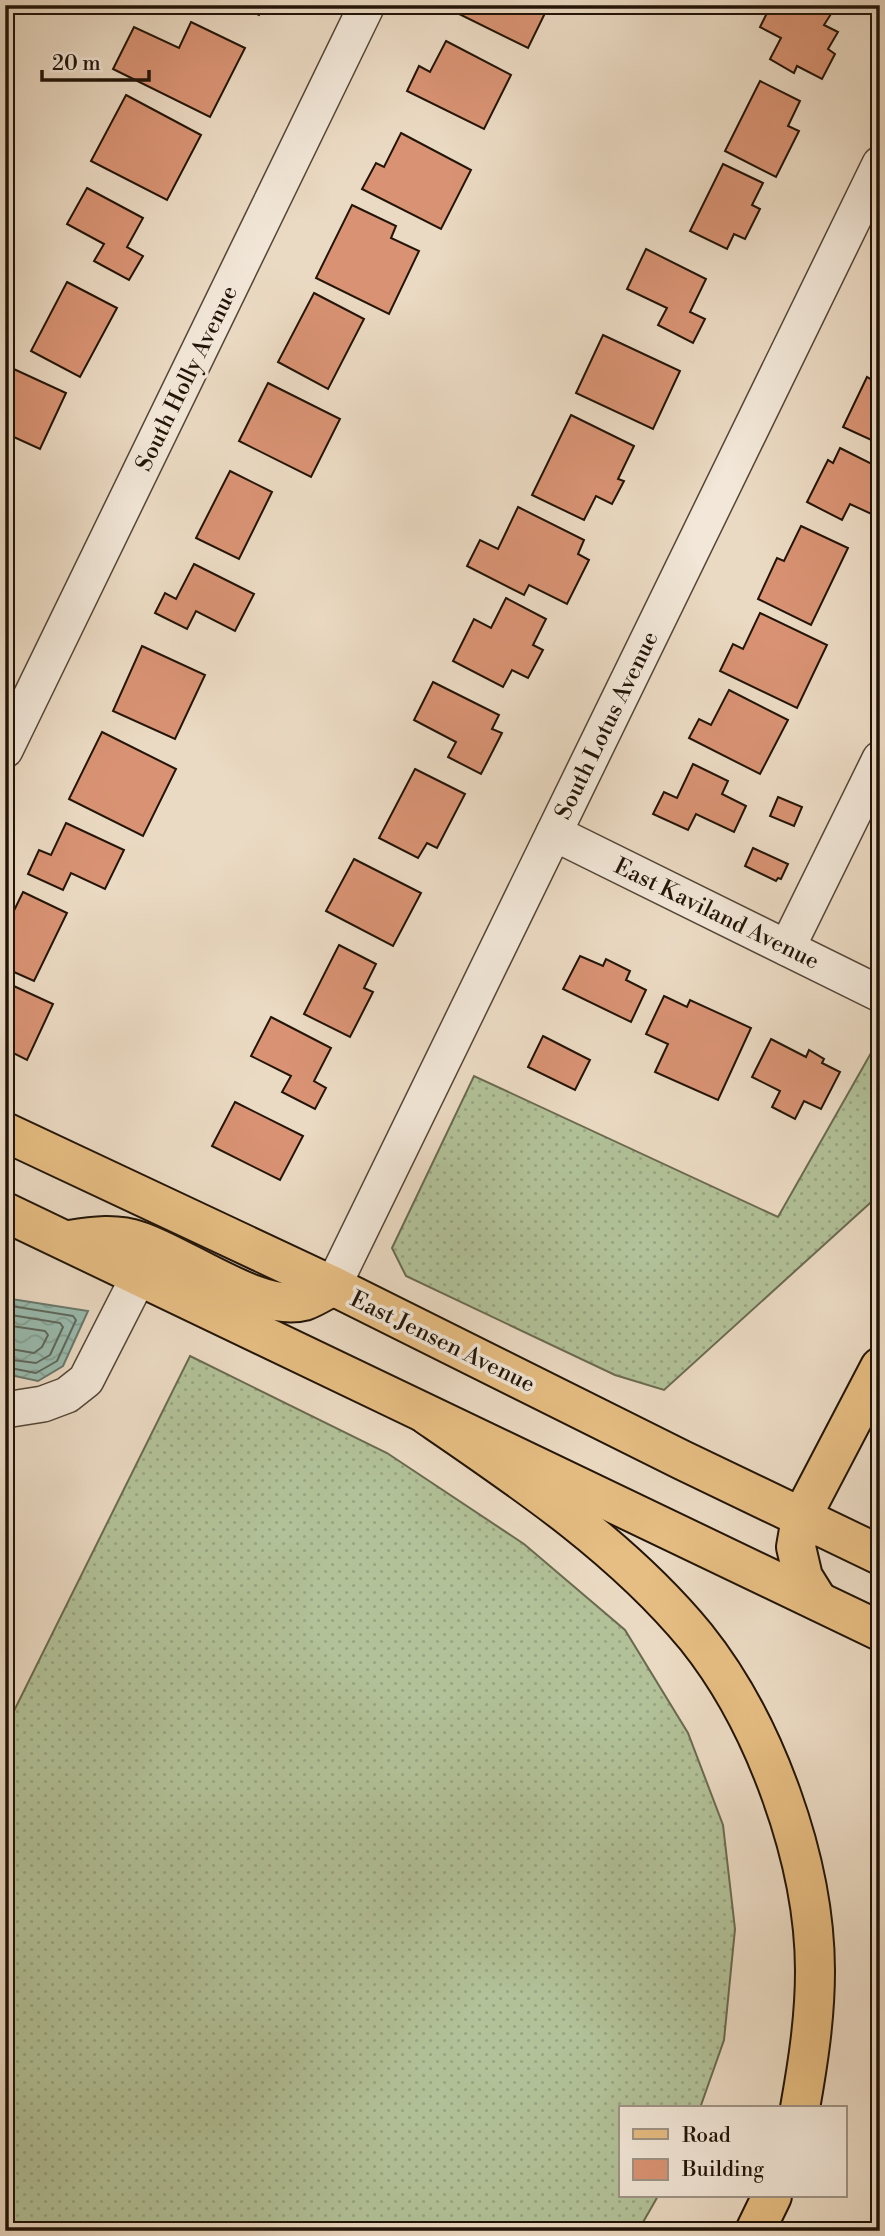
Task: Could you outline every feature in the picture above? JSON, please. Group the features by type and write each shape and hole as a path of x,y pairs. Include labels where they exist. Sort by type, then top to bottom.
{"main road":[{"name":"East Jensen Avenue","path":"5,1132 333,1286 880,1555"},
{"path":"5,1212 880,1631"},
{"path":"65,1241 100,1235 138,1240 247,1292 283,1303 304,1301 333,1286"},
{"path":"818,1601 803,1577 796,1547 801,1518 880,1367"},
{"path":"427,1415 529,1485 648,1586 696,1637 729,1686 759,1740 793,1829 809,1898 815,1970 811,2049 800,2106"},
{"path":"755,2231 771,2198"}],"street":[{"name":"South Holly Avenue","path":"5,750 367,5"},
{"name":"South Lotus Avenue","path":"333,1286 880,164"},
{"path":"787,948 880,759"},
{"name":"East Kaviland Avenue","path":"554,833 880,994"},
{"path":"5,1410 43,1404 66,1395 86,1380 139,1276"}],"green space":[{"path":"875,1046 880,1048 880,1194 664,1390 615,1375 406,1276 392,1248 474,1076 778,1217"},
{"path":"190,1356 387,1453 524,1544 625,1630 688,1733 723,1825 735,1929 724,2040 701,2106 619,2106 619,2198 657,2198 638,2231 5,2231 5,1729"}],"water":[{"path":"5,1298 88,1311 63,1366 38,1381 5,1374"}],"building":[{"path":"237,5 264,5 259,15"},
{"path":"451,5 549,5 528,48 449,9"},
{"path":"771,5 814,5 831,14 824,25 838,32 828,49 835,54 822,79 797,66 794,73 770,59 781,38 760,27"},
{"path":"191,22 245,48 210,117 113,69 134,27 179,48"},
{"path":"446,41 511,75 484,129 407,91 419,66 430,72"},
{"path":"760,81 800,101 788,126 799,131 776,177 725,151"},
{"path":"126,95 201,135 167,200 91,161"},
{"path":"401,133 471,170 441,229 362,189 376,163 384,167"},
{"path":"723,164 763,183 752,205 760,209 745,239 734,234 727,249 690,231"},
{"path":"87,188 143,218 127,247 143,256 129,280 94,261 104,244 67,224"},
{"path":"352,205 396,226 391,238 419,251 389,314 316,278"},
{"path":"646,249 706,279 690,312 705,319 693,343 658,325 667,308 627,289"},
{"path":"67,282 117,308 80,377 31,351"},
{"path":"314,293 364,319 328,389 278,362"},
{"path":"603,335 680,371 653,429 576,393"},
{"path":"5,365 66,393 40,449 5,433"},
{"path":"880,369 880,444 843,427 867,377 874,381"},
{"path":"268,383 340,419 311,477 239,441"},
{"path":"571,415 634,446 618,479 624,481 612,504 596,496 584,520 532,495"},
{"path":"840,448 880,468 880,518 850,504 842,520 807,502 828,460 833,463"},
{"path":"230,471 272,492 239,559 196,538"},
{"path":"518,507 584,540 578,554 589,560 567,604 529,585 524,595 467,566 480,540 498,549"},
{"path":"801,526 848,548 811,625 758,599 777,558 784,561"},
{"path":"194,564 254,594 235,631 196,611 187,629 155,613 165,593 176,599"},
{"path":"506,598 546,619 533,645 543,650 528,678 512,670 503,687 453,661 474,619 491,628"},
{"path":"760,613 827,645 797,708 720,671 733,644 743,649"},
{"path":"142,646 205,675 175,739 113,711"},
{"path":"433,682 499,715 492,729 502,733 481,774 448,757 456,742 414,720"},
{"path":"729,690 788,720 760,774 689,738 699,719 711,725"},
{"path":"102,732 176,769 143,836 69,799"},
{"path":"693,764 728,781 722,794 746,806 734,832 696,814 688,830 653,814 664,792 677,798"},
{"path":"415,769 465,794 437,848 427,843 418,858 379,838"},
{"path":"778,797 802,807 794,826 770,816"},
{"path":"66,823 124,850 105,889 71,873 63,890 28,874 39,850 51,855"},
{"path":"753,848 788,864 781,879 776,881 745,866"},
{"path":"354,859 421,893 393,946 326,911"},
{"path":"23,892 67,913 34,981 5,968 5,929"},
{"path":"339,945 376,964 364,988 373,992 350,1037 304,1014"},
{"path":"580,956 603,966 606,959 630,971 626,980 646,990 631,1022 563,989"},
{"path":"5,982 53,1004 27,1060 5,1049"},
{"path":"664,996 687,1007 690,1000 751,1028 718,1100 655,1072 668,1044 646,1034"},
{"path":"271,1017 331,1048 314,1081 326,1088 315,1109 282,1092 291,1076 251,1056"},
{"path":"543,1036 590,1060 575,1090 528,1067"},
{"path":"771,1039 806,1057 809,1050 824,1059 822,1063 840,1072 821,1109 804,1101 795,1119 772,1107 780,1091 752,1077"},
{"path":"235,1102 303,1136 280,1180 212,1146"}]}
